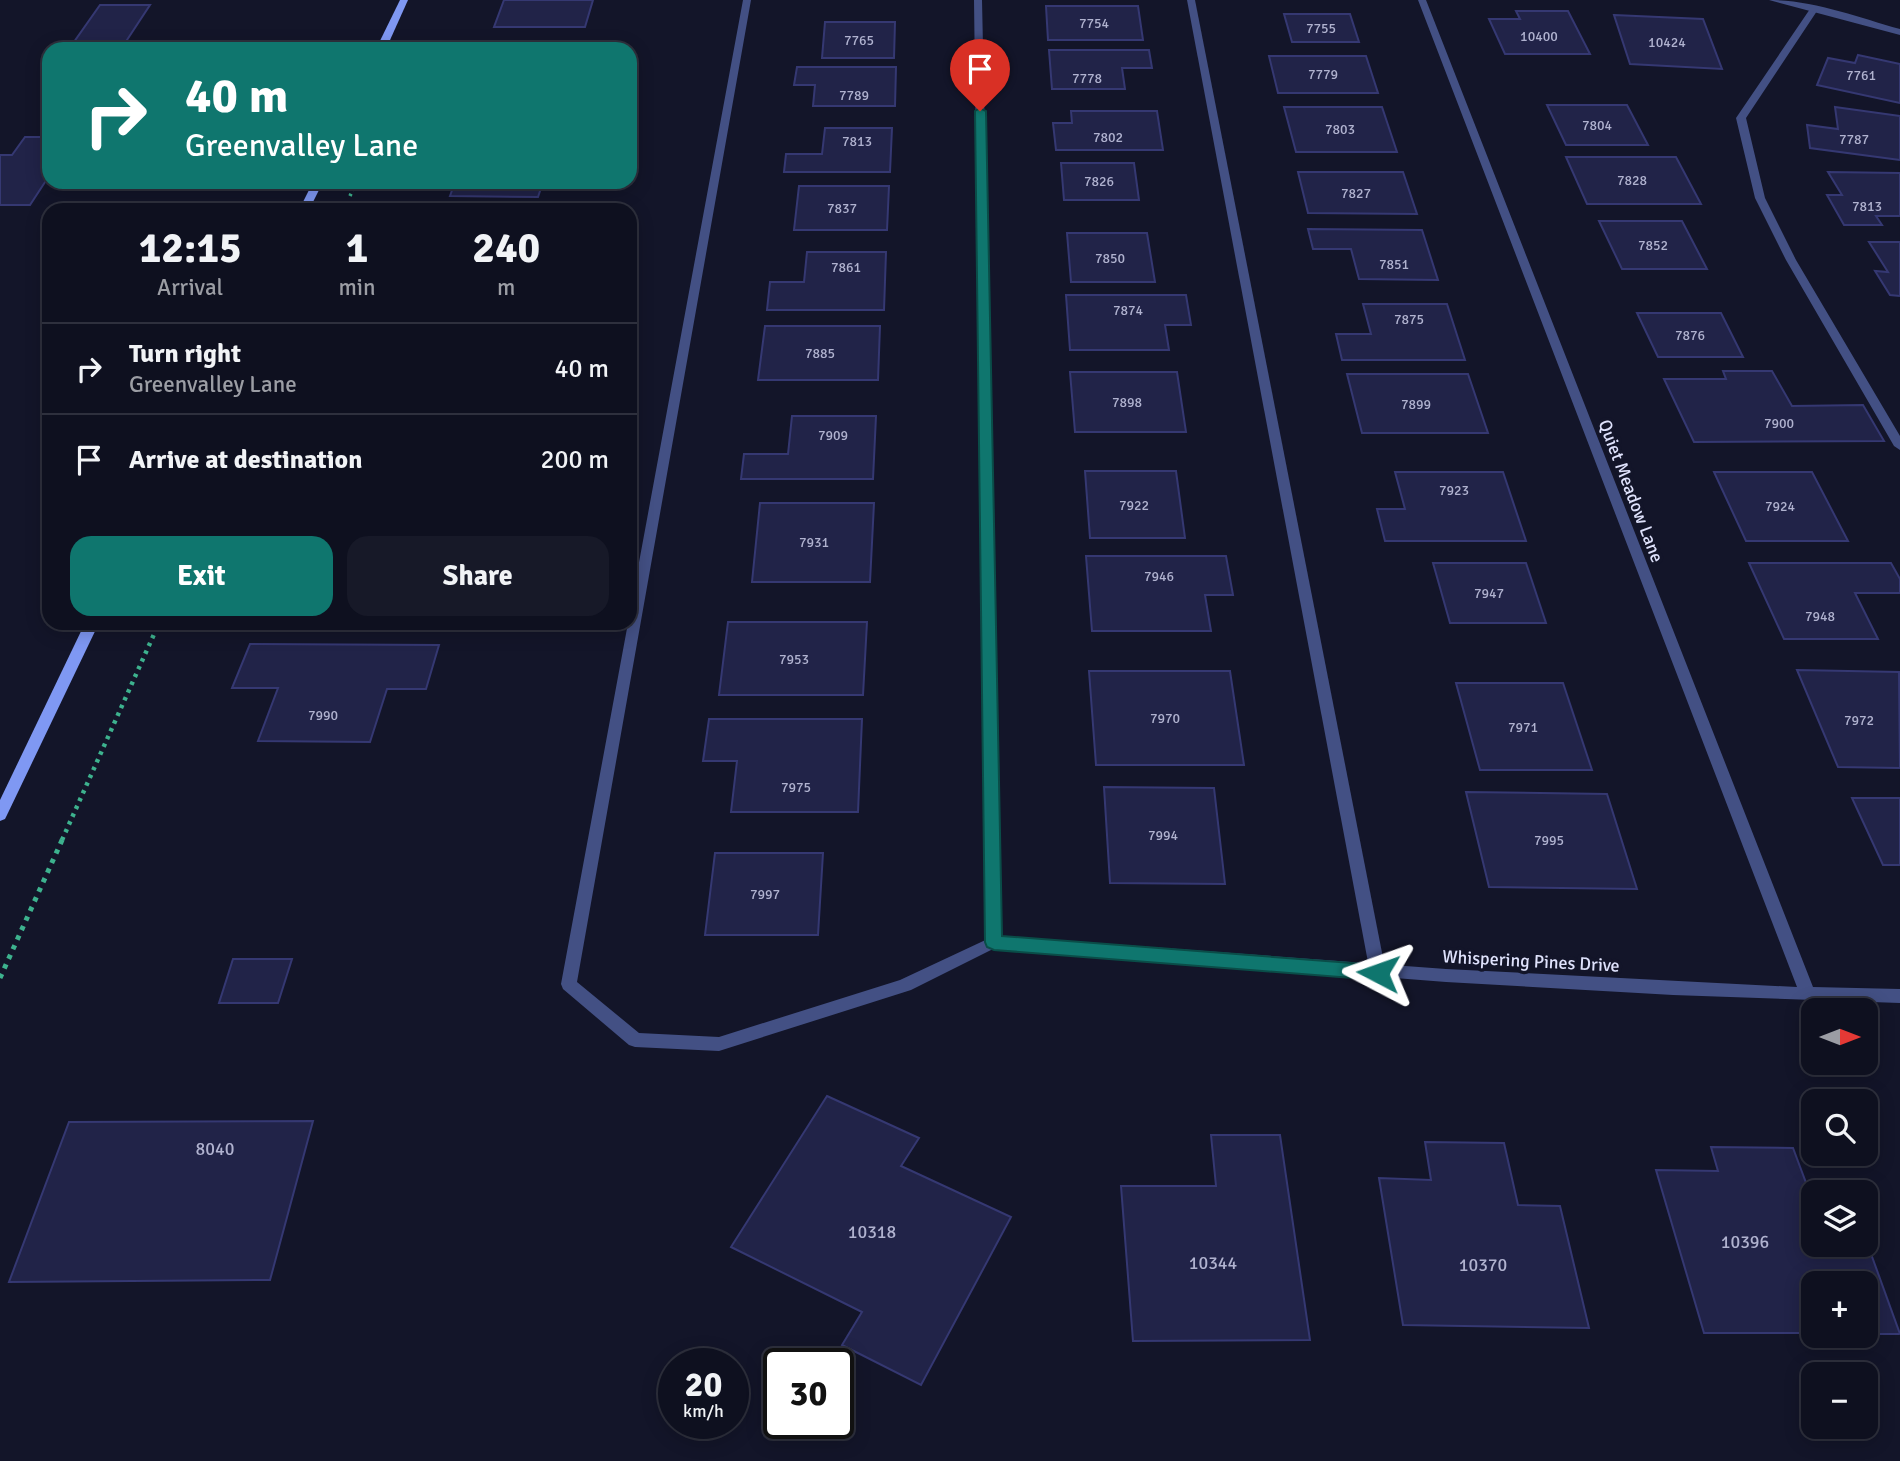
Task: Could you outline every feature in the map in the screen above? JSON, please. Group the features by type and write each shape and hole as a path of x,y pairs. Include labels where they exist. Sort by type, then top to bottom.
{"street":[{"path":"384,42 404,0"},
{"path":"637,608 747,0"},
{"path":"633,630 569,984 635,1040 719,1044 905,985 994,942 978,0"},
{"path":"1191,0 1378,973"},
{"name":"Quiet Meadow Lane","path":"1422,0 1808,994"},
{"path":"1773,0 1815,8 1900,32"},
{"path":"1815,8 1741,118 1760,198 1791,260 1900,446"},
{"path":"0,816 89,630"},
{"name":"Whispering Pines Drive","path":"994,942 1378,973 1900,996"}],"path":[{"path":"0,978 156,630"}],"building":[{"path":"504,0 593,0 585,27 494,27"},
{"path":"100,5 150,5 126,42 74,42"},
{"path":"1046,6 1138,6 1143,40 1048,40"},
{"path":"1516,11 1568,11 1590,54 1505,54 1489,19 1520,19"},
{"path":"1284,14 1350,14 1359,42 1292,42"},
{"path":"1614,15 1703,19 1722,69 1630,64"},
{"path":"825,22 895,22 894,58 822,58"},
{"path":"1049,50 1149,50 1152,68 1122,68 1125,89 1052,89"},
{"path":"1858,55 1900,64 1900,103 1817,85 1828,58 1855,63"},
{"path":"1269,56 1366,56 1378,93 1278,93"},
{"path":"797,67 896,67 895,106 813,106 815,85 794,85"},
{"path":"1547,105 1627,105 1648,145 1566,145"},
{"path":"1284,107 1382,107 1397,152 1296,152"},
{"path":"1835,107 1900,116 1900,160 1810,148 1807,125 1838,129"},
{"path":"1071,111 1157,111 1163,150 1056,150 1053,123 1072,123"},
{"path":"825,128 892,128 890,172 784,172 786,154 822,154"},
{"path":"25,137 42,137 42,187 30,205 0,205 0,155 12,155"},
{"path":"1566,157 1676,157 1701,204 1587,204"},
{"path":"1061,163 1134,163 1139,200 1064,200"},
{"path":"1298,172 1403,172 1417,214 1308,213"},
{"path":"1828,172 1900,173 1900,216 1876,216 1882,225 1844,225 1827,195 1842,195"},
{"path":"799,186 889,186 887,230 794,230"},
{"path":"452,189 541,189 538,197 450,196"},
{"path":"1599,221 1682,221 1707,269 1622,269"},
{"path":"1308,229 1422,230 1438,280 1359,279 1351,249 1313,249"},
{"path":"1067,233 1147,233 1155,282 1071,282"},
{"path":"1869,242 1900,242 1900,296 1890,295 1875,271 1888,272"},
{"path":"807,252 886,252 884,310 767,310 770,282 804,282"},
{"path":"1066,295 1186,295 1191,325 1165,325 1169,350 1070,350"},
{"path":"1363,304 1447,304 1465,360 1342,360 1336,334 1371,334"},
{"path":"1637,313 1721,313 1743,357 1658,357"},
{"path":"765,326 880,326 878,380 758,380"},
{"path":"1723,371 1772,371 1792,406 1863,405 1884,441 1694,442 1664,379 1726,379"},
{"path":"1070,372 1177,372 1186,432 1075,432"},
{"path":"1347,374 1468,374 1488,433 1362,433"},
{"path":"792,416 876,416 873,479 741,479 744,454 788,454"},
{"path":"1085,471 1176,471 1185,538 1090,538"},
{"path":"1395,472 1503,472 1526,541 1385,541 1377,509 1405,509"},
{"path":"1714,472 1812,472 1848,541 1746,541"},
{"path":"760,503 874,503 870,582 752,582"},
{"path":"1086,556 1226,556 1233,595 1205,595 1211,631 1092,631"},
{"path":"1433,563 1526,563 1546,623 1450,623"},
{"path":"1749,563 1891,563 1900,579 1900,593 1855,593 1878,639 1784,639"},
{"path":"728,622 867,622 863,695 719,695"},
{"path":"250,644 439,645 426,689 387,689 370,742 258,741 278,688 232,688"},
{"path":"1797,670 1899,672 1900,768 1838,767"},
{"path":"1089,671 1230,671 1244,765 1096,765"},
{"path":"1456,683 1563,683 1592,770 1480,770"},
{"path":"709,719 862,719 858,812 731,812 737,761 703,761"},
{"path":"1104,787 1214,788 1225,884 1110,883"},
{"path":"1466,792 1607,794 1637,889 1489,887"},
{"path":"1852,798 1900,798 1900,865 1883,865"},
{"path":"715,853 823,853 818,935 705,935"},
{"path":"233,959 292,959 278,1003 219,1003"},
{"path":"827,1096 919,1138 901,1166 1011,1217 921,1385 854,1351 854,1348 842,1345 862,1312 731,1247"},
{"path":"313,1121 270,1280 9,1282 69,1122"},
{"path":"1211,1135 1280,1135 1310,1340 1133,1341 1121,1186 1216,1186"},
{"path":"1425,1142 1504,1143 1518,1205 1560,1206 1589,1328 1403,1325 1379,1178 1431,1180"},
{"path":"1711,1147 1793,1148 1805,1180 1801,1180 1801,1257 1872,1257 1877,1271 1801,1271 1801,1333 1704,1333 1656,1170 1718,1171"},
{"path":"1878,1273 1900,1334 1878,1334"}],"route":[{"path":"980,111 994,942 1378,973"}]}
